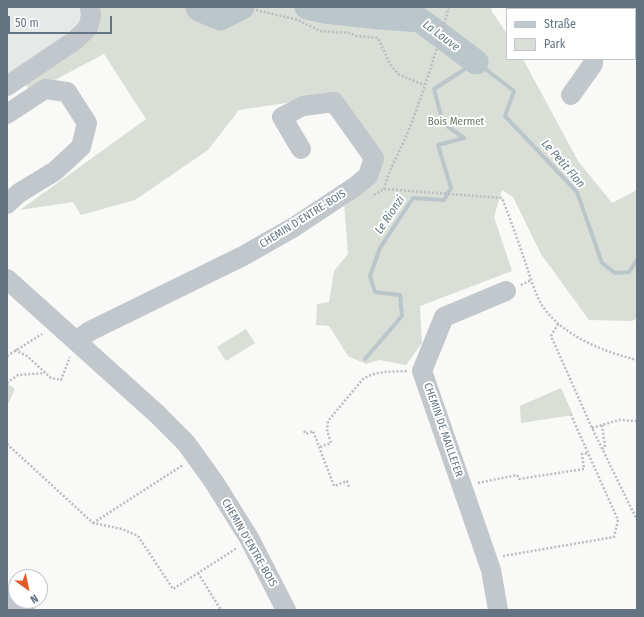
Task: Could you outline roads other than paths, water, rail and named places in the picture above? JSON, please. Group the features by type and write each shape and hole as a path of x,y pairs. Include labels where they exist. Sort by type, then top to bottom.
{"street":[{"path":"7,86 74,41 88,28 91,16 90,7"},
{"path":"571,95 593,64 593,60"},
{"path":"7,114 45,89 67,92 87,123 80,147 55,171 19,193 7,204"},
{"name":"CHEMIN D'ENTRE-BOIS","path":"74,347 90,331 243,256 287,231 356,186 368,176 374,158 334,102 303,106 282,117 302,149"},
{"name":"CHEMIN D'ENTRE-BOIS","path":"7,279 74,347 157,414 186,443 214,482 248,538 261,560 286,610"},
{"name":"CHEMIN DE MAILLEFER","path":"498,610 491,570 422,371 444,317 506,291"},
{"path":"7,601 25,610"}],"waterway":[{"name":"La Louve","path":"198,7 199,9 220,18 242,7"},
{"name":"La Louve","path":"307,7 324,11 420,20 476,62"},
{"name":"Le Rionzi","path":"365,359 402,316 400,295 375,292 370,276 380,248 413,198 444,200 451,188 438,145 464,138 443,123 434,89 476,62 514,91 505,116 577,192 602,263 615,273 629,272 637,260"}],"park label":[{"name":"Bois Mermet","path":"456,122"}],"water label":[{"name":"Le Petit Flon","path":"563,164"}]}
